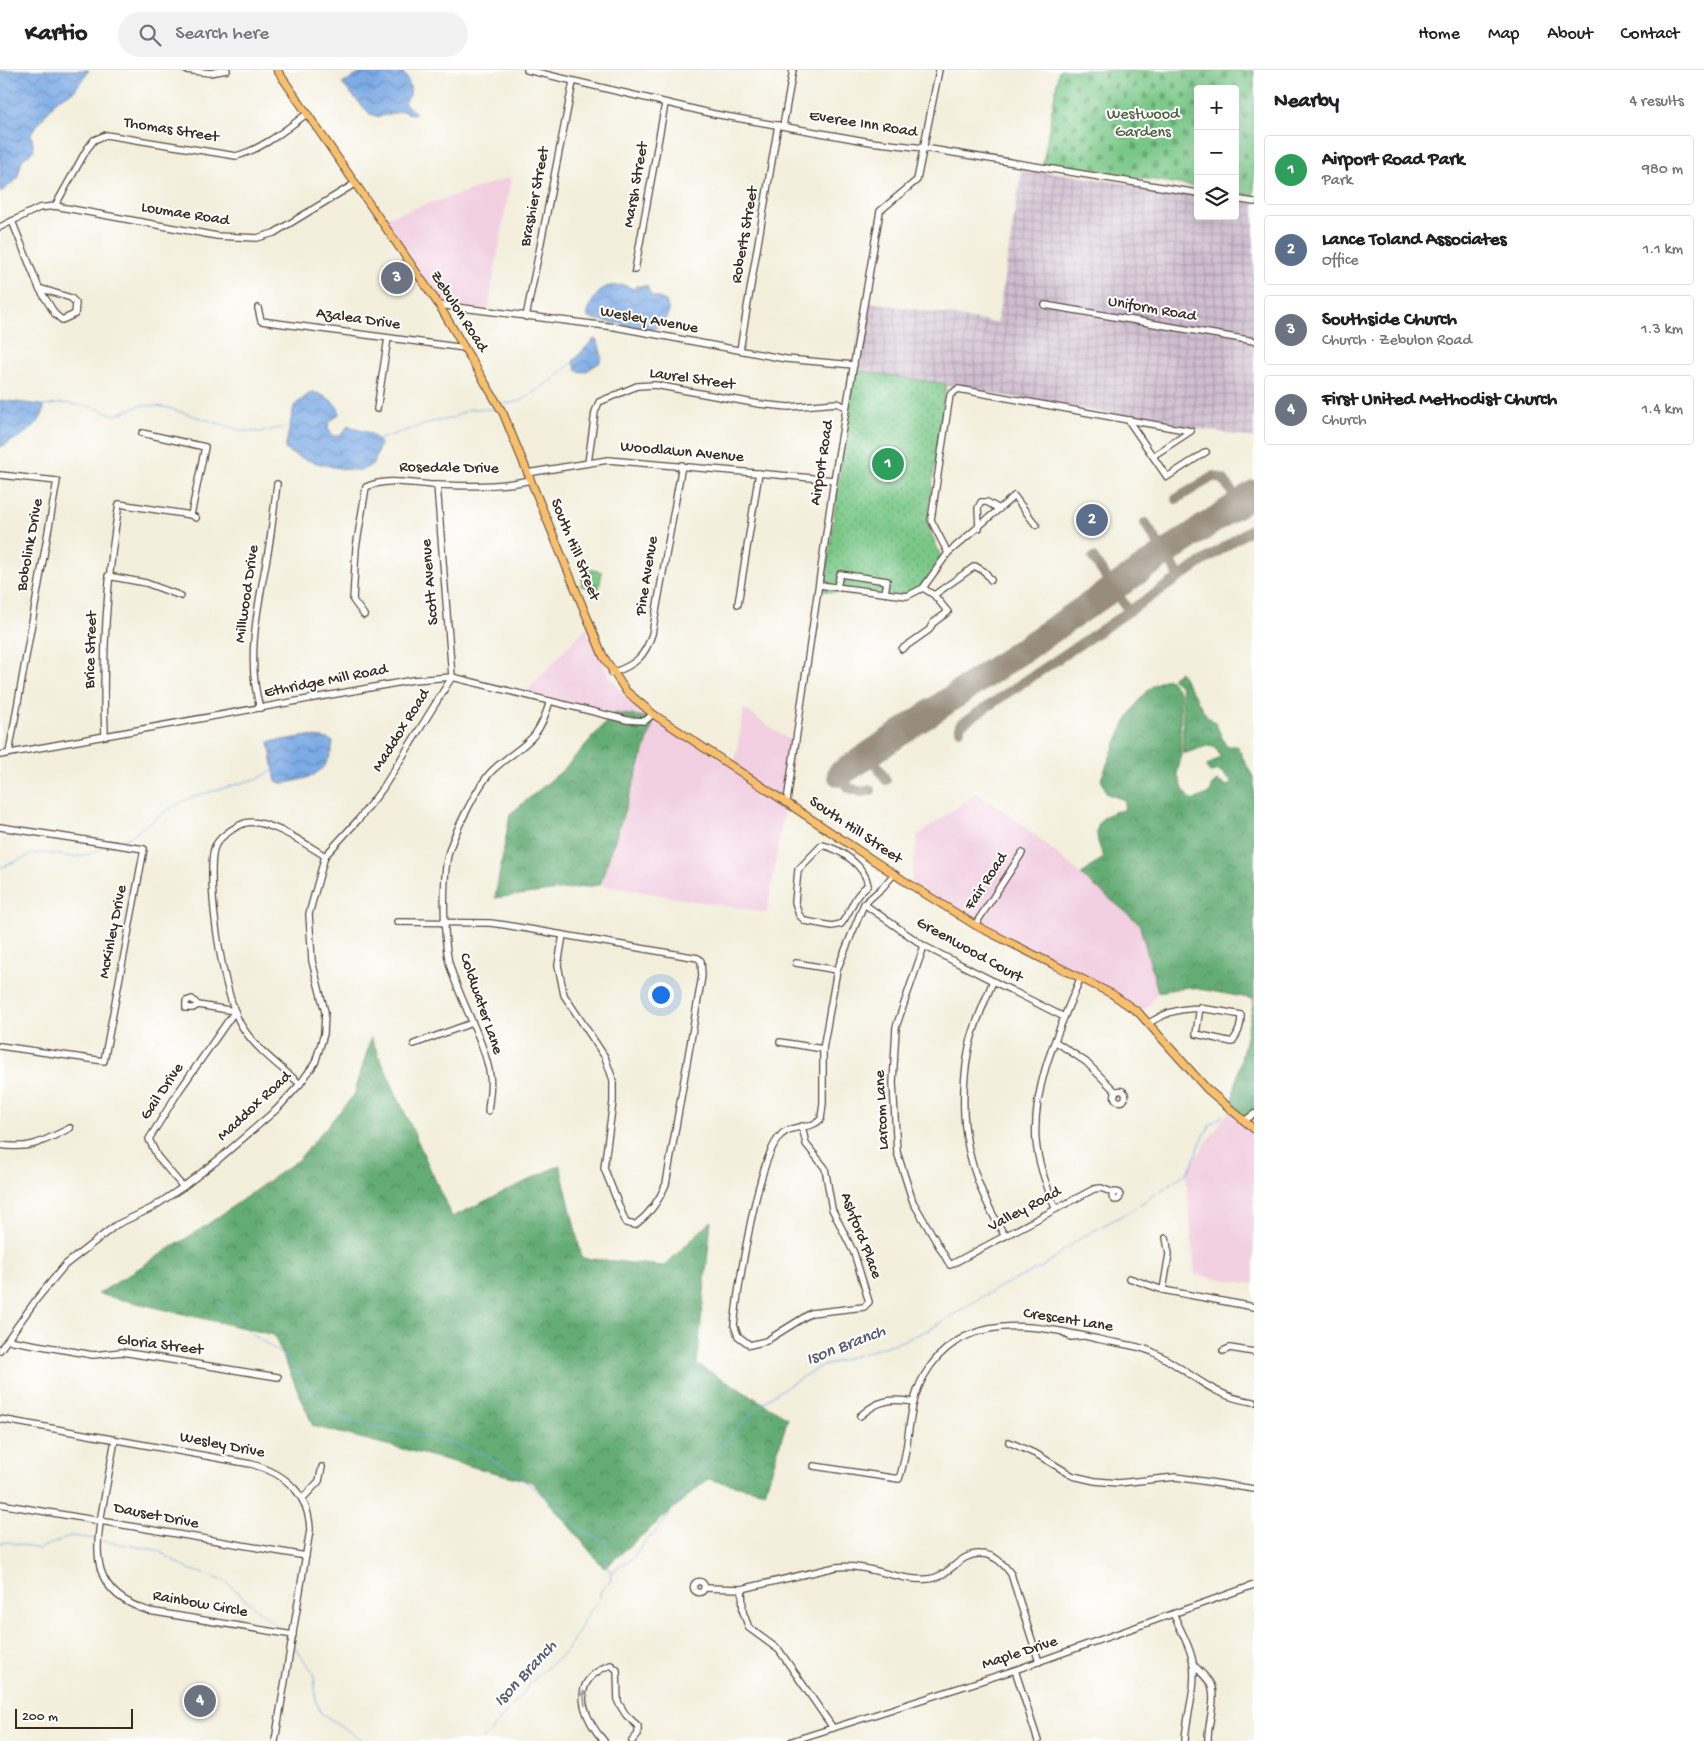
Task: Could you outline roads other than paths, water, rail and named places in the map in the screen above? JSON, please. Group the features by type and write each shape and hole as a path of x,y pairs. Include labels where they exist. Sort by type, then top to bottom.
{"main road":[{"name":"Zebulon Road","path":"277,70 439,305 503,413 529,477"},
{"name":"South Hill Street","path":"529,477 583,610 612,672 626,692 653,714 787,801 894,874 975,925 1112,994 1149,1023 1207,1089 1244,1122 1254,1128"}],"street":[{"path":"186,70 210,73 227,70"},
{"name":"Everee Inn Road","path":"527,70 547,72 573,82 665,104 871,142 924,148 1194,192"},
{"name":"Roberts Street","path":"740,350 781,125 793,70"},
{"name":"Airport Road","path":"787,801 834,480 880,211 917,180 938,70"},
{"name":"Brashier Street","path":"526,317 573,82"},
{"name":"Marsh Street","path":"635,270 665,104"},
{"name":"Thomas Street","path":"55,206 94,140 117,136 236,156 253,150 277,136 308,113"},
{"name":"Loumae Road","path":"0,227 39,208 55,206 217,236 257,238 274,233 356,183"},
{"path":"1239,200 1254,202"},
{"path":"12,221 39,288 55,314 62,320 75,314 76,303 72,298 39,288"},
{"name":"Wesley Avenue","path":"439,305 526,317 614,326 786,359 854,365"},
{"name":"Uniform Road","path":"1045,305 1254,341"},
{"name":"Azalea Drive","path":"258,308 261,321 465,348"},
{"path":"377,409 388,338"},
{"name":"Laurel Street","path":"588,463 595,412 599,402 637,386 655,385 789,407 836,403 846,406"},
{"path":"948,553 930,520 950,395 958,389 1191,431 1153,456"},
{"path":"1128,420 1167,478 1206,452"},
{"name":"Brice Street","path":"106,736 103,669 108,576 119,504 193,516 205,447 142,434"},
{"name":"Woodlawn Avenue","path":"529,477 608,460 682,465 834,480"},
{"name":"Pine Avenue","path":"612,672 629,667 647,651 652,634 682,465"},
{"path":"738,604 759,473"},
{"name":"Bobolink Drive","path":"0,475 57,481 9,753"},
{"name":"Rosedale Drive","path":"364,615 353,600 353,582 361,509 368,486 386,481 437,485 516,483 529,477"},
{"name":"Millwood Drive","path":"260,708 256,693 253,662 255,626 277,484"},
{"name":"Scott Avenue","path":"437,485 452,677"},
{"path":"819,585 907,596 923,588 948,553 1014,496 1036,526"},
{"path":"979,528 978,508 981,502 987,502 999,509"},
{"path":"934,595 975,566 985,572 991,580"},
{"path":"837,587 840,574 886,582 885,593"},
{"path":"108,576 146,583 181,596"},
{"path":"902,649 930,630 934,623 948,612 934,595 923,588"},
{"name":"Ethridge Mill Road","path":"0,755 413,680 452,677 627,720 645,721 653,714"},
{"name":"Maddox Road","path":"0,1350 53,1279 85,1248 116,1225 152,1208 183,1187 269,1115 300,1084 315,1063 324,1034 325,1012 312,961 309,914 325,856 359,819 383,788 452,677"},
{"name":"Coldwater Lane","path":"488,1110 490,1078 472,1022 450,967 446,922 447,858 453,842 485,779 493,770 530,741 545,719 550,701"},
{"path":"300,1084 243,1028 235,1011 225,978 217,924 212,881 214,848 228,832 247,822 278,828 325,856"},
{"name":"McKinley Drive","path":"0,827 144,849 104,1061 0,1046"},
{"path":"832,847 840,837"},
{"path":"822,845 832,847 864,870 868,885 852,900 850,909 841,924 832,926 805,921 799,916 795,902 798,870 822,845"},
{"name":"Fair Road","path":"975,925 1022,853"},
{"path":"802,1126 817,1123 823,1113 823,1049 837,970 864,904 894,874"},
{"name":"Greenwood Court","path":"864,904 924,946 1064,1017"},
{"path":"397,922 490,923 563,935 698,958 703,968 666,1184 661,1196 651,1210 635,1225 626,1223 605,1176 603,1158 613,1102 613,1080 604,1057 564,995 558,965 563,935"},
{"name":"Larcom Lane","path":"924,946 896,1027 893,1083 897,1152 913,1202 950,1265"},
{"path":"796,963 837,970"},
{"path":"1055,1208 1041,1168 1036,1143 1035,1116 1047,1063 1080,979"},
{"path":"993,981 968,1052 963,1102 966,1139 974,1174 986,1205 1005,1236"},
{"path":"198,1005 235,1011"},
{"path":"1149,1023 1174,1010 1200,1007 1240,1015 1241,1025 1237,1036 1232,1042 1196,1034 1200,1007"},
{"name":"Gail Drive","path":"183,1187 157,1156 149,1139 179,1090 235,1011"},
{"path":"414,1044 472,1022"},
{"path":"780,1042 823,1049"},
{"path":"1056,1042 1086,1062 1116,1092"},
{"path":"1244,1122 1254,1114"},
{"name":"Ashford Place","path":"802,1126 806,1144 825,1168 832,1209 858,1264 868,1304 861,1308 811,1313 766,1342 750,1344 741,1340 735,1329 742,1274 756,1197 768,1160 780,1136 792,1128 802,1126"},
{"path":"0,1145 16,1148 36,1145 70,1128"},
{"name":"Valley Road","path":"950,1265 1094,1189 1102,1188 1114,1193"},
{"path":"1163,1290 1169,1254 1166,1238"},
{"path":"1129,1278 1163,1290 1254,1306"},
{"name":"Crescent Lane","path":"814,1466 899,1479 917,1390 932,1363 959,1340 971,1334 1003,1325 1064,1332 1142,1348 1168,1360 1215,1392 1232,1398 1254,1402"},
{"name":"Gloria Street","path":"8,1340 93,1355 122,1352 278,1377"},
{"path":"1223,1351 1230,1348 1254,1352"},
{"path":"860,1416 870,1406 888,1399 914,1402"},
{"name":"Wesley Drive","path":"0,1419 265,1468 285,1478 303,1498 310,1521 306,1556 275,1741"},
{"name":"Rainbow Circle","path":"115,1440 96,1549 100,1570 111,1587 130,1604 149,1611 293,1635"},
{"path":"1009,1442 1073,1476 1094,1481 1118,1483 1176,1477 1254,1489"},
{"path":"303,1498 319,1481 322,1466"},
{"name":"Dauset Drive","path":"0,1504 306,1556"},
{"path":"704,1588 742,1589 844,1566 928,1580 945,1574 963,1559 978,1554 992,1556 1002,1563 1011,1574 1039,1662"},
{"name":"Maple Drive","path":"792,1741 1039,1662 1254,1585"},
{"path":"742,1589 743,1612 749,1628 779,1650 833,1728"},
{"path":"1174,1615 1193,1664 1194,1685 1185,1726 1185,1741"},
{"path":"1193,1664 1211,1685 1212,1701 1207,1730 1208,1741"},
{"path":"604,1741 587,1719 583,1689 590,1676 611,1665 617,1670 617,1694 621,1708 638,1726 638,1734 632,1741"},
{"path":"1015,1670 1038,1741"}],"water":[{"path":"0,70 89,70 74,91 58,99 31,133 34,150 22,160 17,179 0,193"},
{"path":"366,70 401,70 411,90 409,97 404,103 416,113 411,114 402,111 379,117 370,114 342,84"},
{"path":"623,285 634,289 636,286 647,286 651,295 666,301 669,312 662,325 651,330 588,318 590,305 599,293 606,287"},
{"path":"594,339 598,341 602,357 599,363 585,372 577,371 573,361"},
{"path":"311,392 320,394 328,399 336,405 340,413 329,423 328,429 333,436 340,436 349,425 357,430 368,432 376,438 380,444 374,463 362,470 343,469 309,461 285,449 294,406"},
{"path":"0,400 42,405 44,408 39,421 34,426 1,447"},
{"path":"308,736 328,739 333,742 326,764 310,777 287,783 276,782 269,742"}],"waterway":[{"path":"504,404 521,401 555,378 573,362"},
{"path":"43,406 64,403 93,407 115,415 142,405 165,407 243,431 261,432 290,426"},
{"path":"377,440 432,422 450,419 470,409 494,409"},
{"path":"117,842 128,838 166,811 192,797 259,778 274,770"},
{"path":"0,868 33,854 44,853 73,857 90,854 106,846"},
{"name":"Ison Branch","path":"1238,1103 1254,1089"},
{"name":"Ison Branch","path":"482,1741 539,1674 567,1651 589,1611 597,1604 602,1589 610,1582 611,1573 634,1557 647,1539 657,1531 696,1476 737,1428 770,1397 817,1368 908,1339 930,1329 995,1289 1042,1267 1082,1237 1132,1210 1189,1171 1204,1135 1211,1124 1223,1116"},
{"path":"218,1302 252,1334 284,1356 299,1373 313,1395 335,1414 351,1422 445,1441 483,1454 514,1472 550,1502 564,1510 570,1520 583,1531 606,1542 606,1565 611,1573"},
{"path":"0,1543 9,1542 38,1549 70,1536 95,1539"},
{"path":"102,1541 157,1550 186,1568 225,1581 280,1630"},
{"path":"293,1645 314,1673 316,1702 321,1713 364,1741"}],"place":[{"name":"Southside Church","path":"397,278"},
{"name":"Airport Road Park","path":"888,464"},
{"name":"Lance Toland Associates","path":"1092,520"},
{"name":"First United Methodist Church","path":"200,1701"}],"park label":[{"name":"Westwood Gardens","path":"1143,124"}]}
